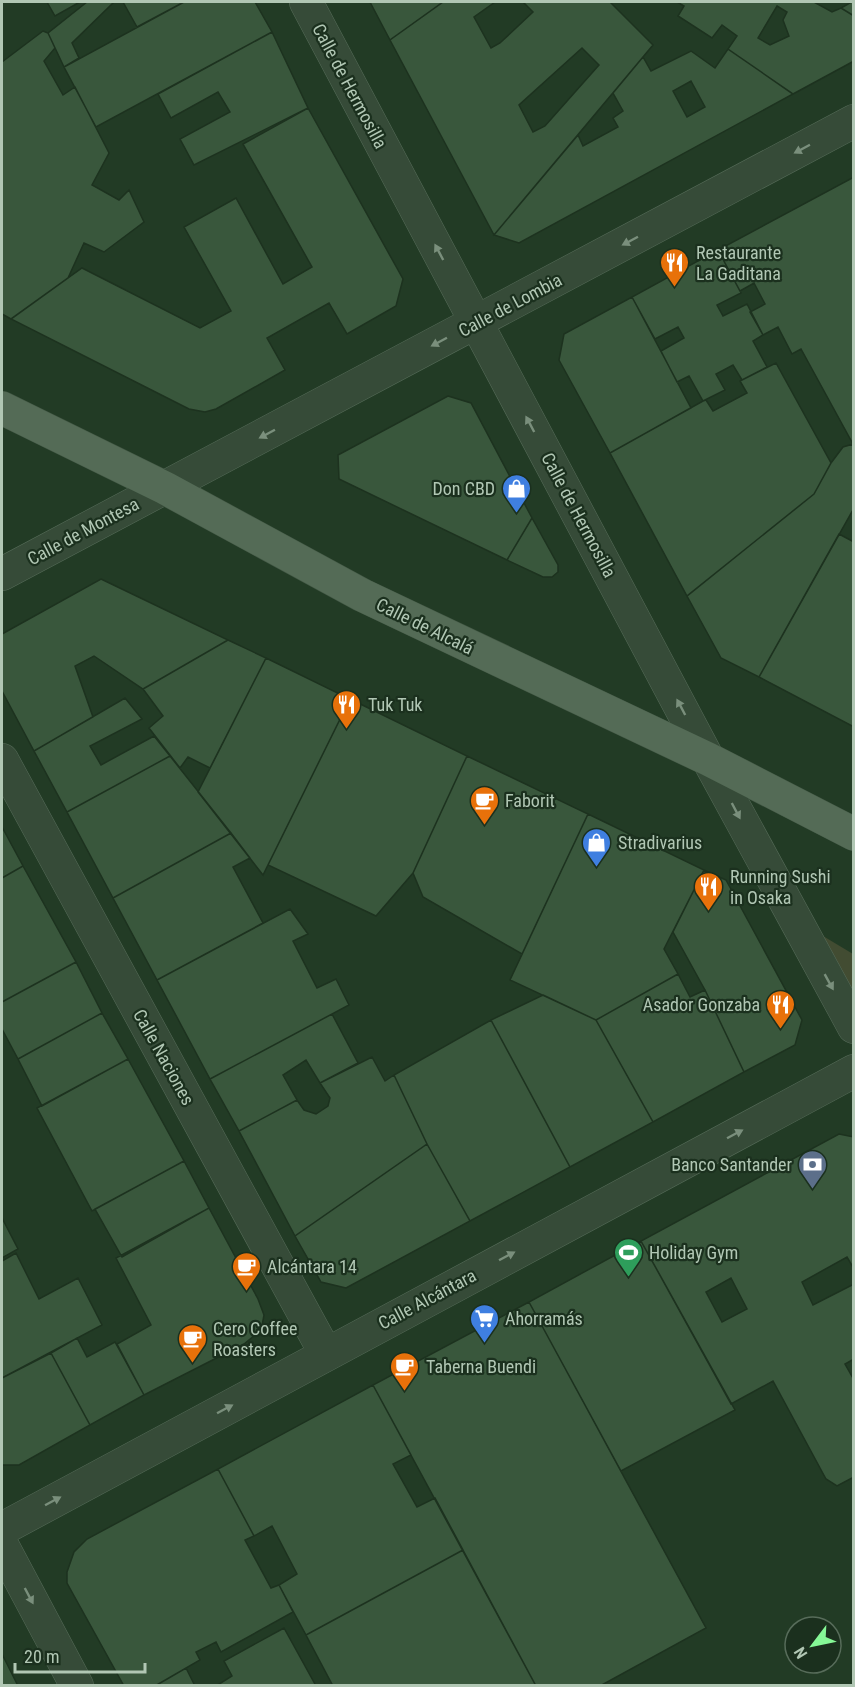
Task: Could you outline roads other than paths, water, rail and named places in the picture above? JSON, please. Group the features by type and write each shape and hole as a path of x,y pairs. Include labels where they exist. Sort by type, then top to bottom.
{"main road":[{"name":"Calle de Alcalá","path":"2,408 165,488 362,595 708,759 854,834"}],"street":[{"name":"Calle de Hermosilla","path":"306,2 708,759 854,1027"},
{"name":"Calle de Lombia","path":"165,488 854,121"},
{"name":"Calle de Montesa","path":"2,574 165,488"},
{"name":"Calle Naciones","path":"2,760 326,1354"},
{"name":"Calle Alcántara","path":"2,1529 854,1071"},
{"path":"2,1545 77,1686"}],"place":[{"name":"Restaurante La Gaditana","path":"675,288"},
{"name":"Don CBD","path":"516,514"},
{"name":"Tuk Tuk","path":"347,730"},
{"name":"Faborit","path":"484,826"},
{"name":"Stradivarius","path":"597,868"},
{"name":"Running Sushi in Osaka","path":"709,912"},
{"name":"Asador Gonzaba","path":"781,1030"},
{"name":"Banco Santander","path":"813,1190"},
{"name":"Holiday Gym","path":"628,1278"},
{"name":"Alcántara 14","path":"246,1292"},
{"name":"Ahorramás","path":"484,1344"},
{"name":"Cero Coffee Roasters","path":"192,1364"},
{"name":"Taberna Buendi","path":"405,1392"}]}
